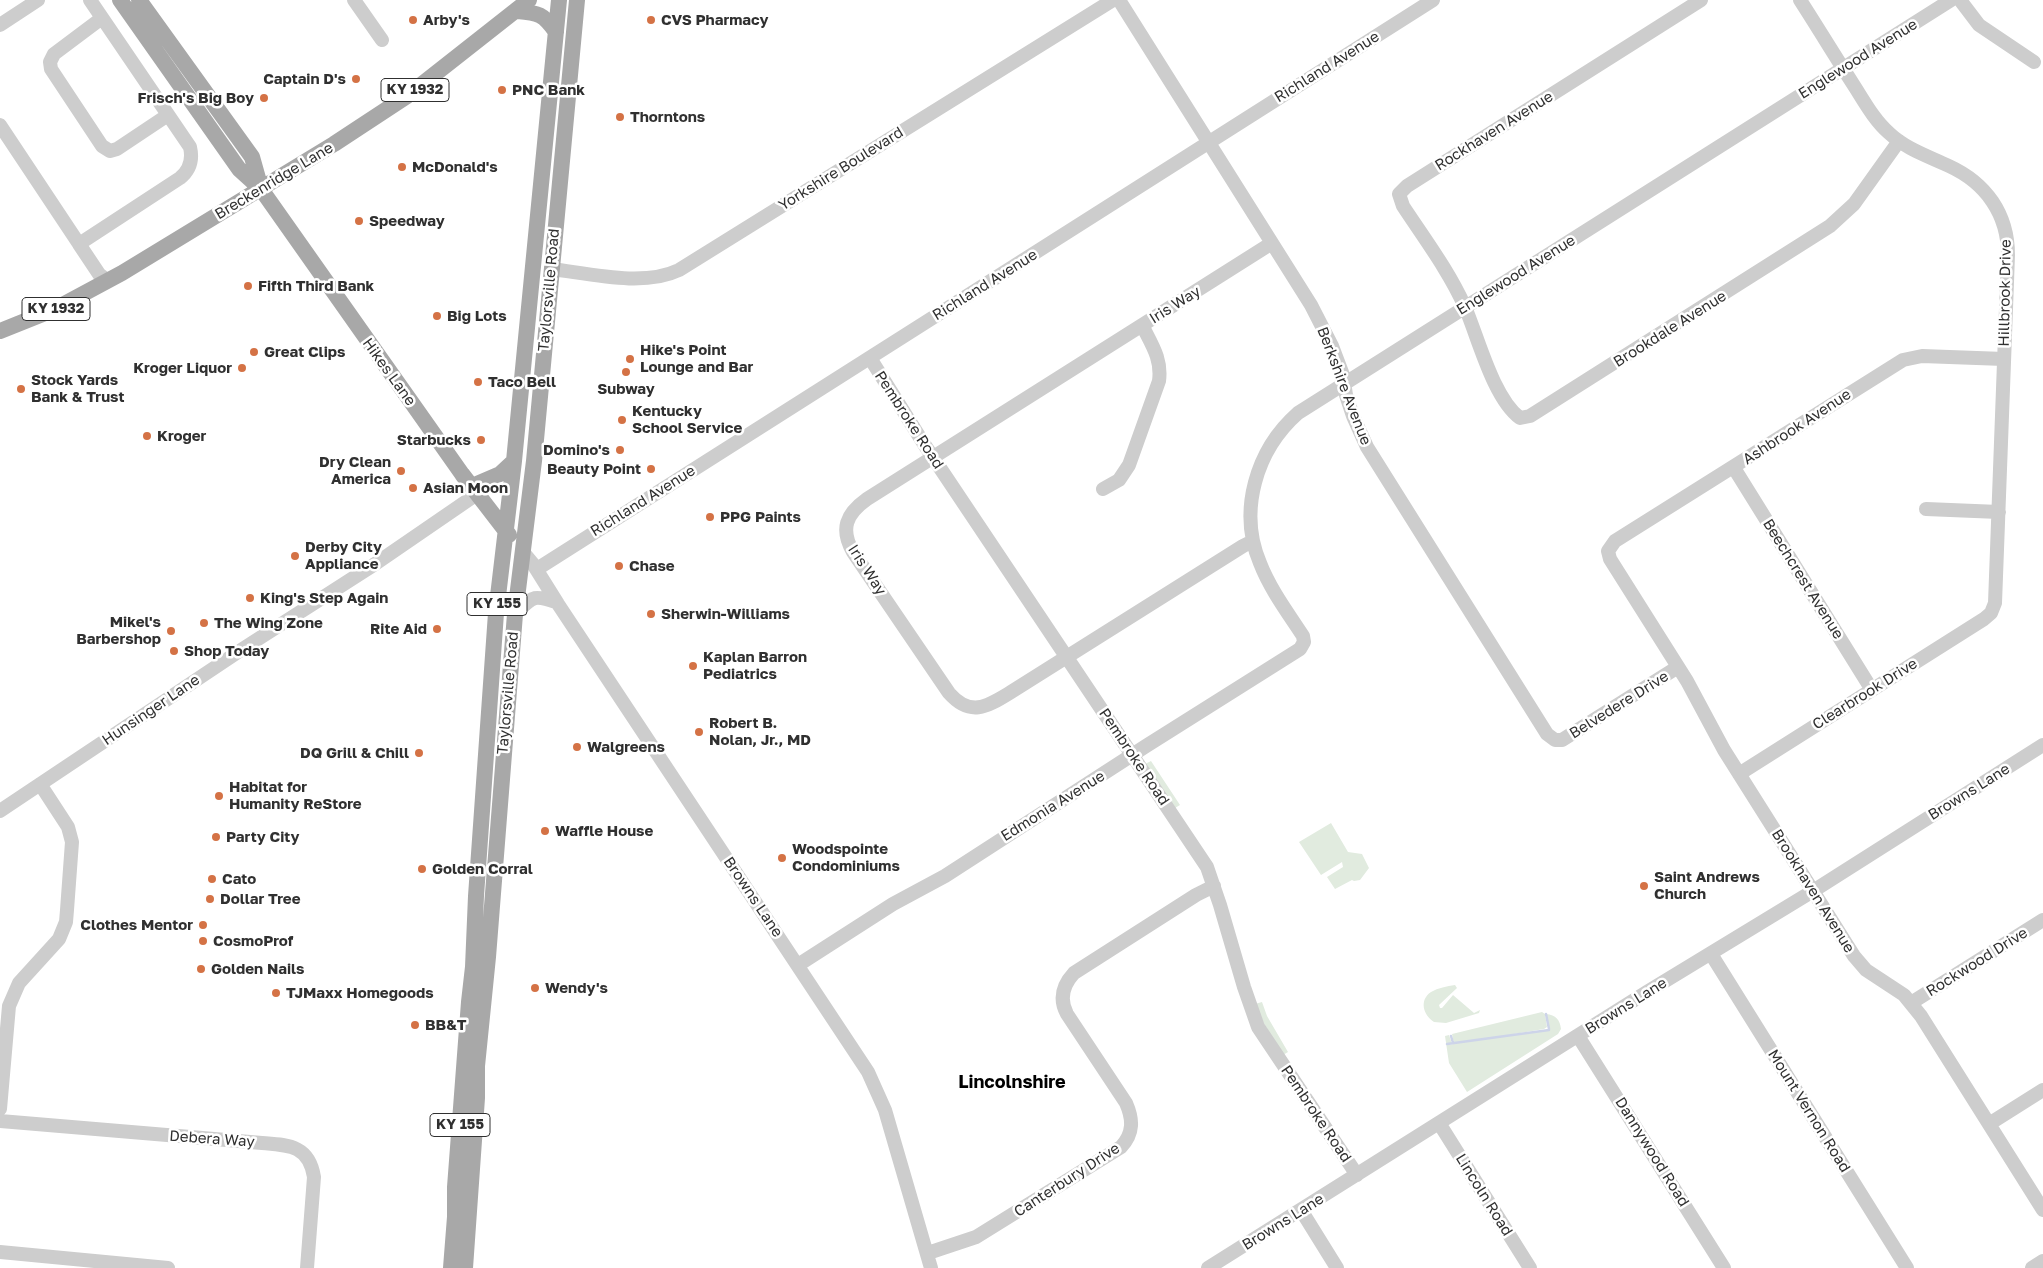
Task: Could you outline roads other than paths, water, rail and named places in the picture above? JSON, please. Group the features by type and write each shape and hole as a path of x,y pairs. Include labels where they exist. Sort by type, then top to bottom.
{"main road":[{"name":"Hikes Lane","path":"120,0 239,169 261,189 362,335 474,490 523,552"},
{"name":"Hikes Lane","path":"140,0 252,157 261,189"},
{"name":"Breckenridge Lane","path":"0,330 55,309 108,281 334,144 398,102 530,0"},
{"name":"Taylorsville Road","path":"451,1268 456,1170 468,1002 473,967 476,896 496,613 514,461 559,0"},
{"name":"Taylorsville Road","path":"465,1268 477,1098 477,1066 515,614 552,269 577,0"},
{"path":"516,11 535,12 546,17 556,32"},
{"path":"474,490 500,474 514,461"}],"street":[{"path":"0,25 38,0"},
{"path":"79,244 180,178 192,162 190,148 90,0"},
{"path":"354,0 382,40"},
{"name":"Yorkshire Boulevard","path":"552,269 644,278 669,275 1113,0"},
{"name":"Berkshire Avenue","path":"1120,0 1322,324 1332,346 1353,416 1367,447 1547,734 1558,740"},
{"name":"Richland Avenue","path":"537,570 1433,0"},
{"name":"Rockhaven Avenue","path":"1465,307 1403,206 1399,194 1402,190 1701,0"},
{"name":"Hillbrook Drive","path":"1800,0 1873,116 1889,134 1922,155 1962,173 1980,186 1998,208 2003,219 2008,244 1995,603 1991,613"},
{"name":"Englewood Avenue","path":"1304,642 1303,636 1265,575 1253,541 1250,522 1252,492 1266,451 1275,437 1291,420 1344,383 1951,0"},
{"path":"1960,0 1978,26 2034,62"},
{"path":"102,18 54,54 50,62 51,69 102,146 110,151 117,150 168,115"},
{"path":"0,125 99,274 108,281"},
{"name":"Brookdale Avenue","path":"1465,307 1489,371 1511,409 1520,418 1525,419 1830,226 1854,204 1899,141"},
{"name":"Iris Way","path":"1253,541 989,705 971,707 960,704 948,693 858,560 847,537 847,524 853,511 867,499 1272,243"},
{"path":"1103,489 1119,480 1129,465 1159,381 1158,355 1142,326"},
{"name":"Ashbrook Avenue","path":"1608,551 1615,541 1721,474 1734,468 1903,360 1922,356 2004,359"},
{"name":"Pembroke Road","path":"870,358 933,457 1207,867 1258,1028 1357,1175"},
{"name":"Beechcrest Avenue","path":"1734,468 1872,690"},
{"name":"Hunsinger Lane","path":"0,811 241,650 375,564 474,490"},
{"path":"1926,509 1998,512"},
{"name":"Brookhaven Avenue","path":"1608,551 1610,559 1678,667 1739,774 1859,963 1878,979 1904,995 1922,1016 2043,1210"},
{"name":"Browns Lane","path":"523,552 537,570 556,602 798,965 876,1086 885,1110 931,1268"},
{"path":"515,614 535,598 540,597 556,602"},
{"name":"Clearbrook Drive","path":"1739,774 1991,613"},
{"name":"Edmonia Avenue","path":"798,965 894,904 945,876 1133,754 1300,649 1304,642"},
{"name":"Belvedere Drive","path":"1558,740 1570,736 1678,667"},
{"name":"Browns Lane","path":"1208,1268 1439,1122 1813,892 2043,745"},
{"path":"0,1109 9,1006 19,983 59,939 66,922 72,842 68,827 40,784"},
{"name":"Canterbury Drive","path":"928,1253 976,1237 993,1228 1121,1147 1125,1142 1131,1130 1130,1113 1126,1103 1064,1008 1062,995 1064,988 1074,973 1196,895 1214,886"},
{"name":"Rockwood Drive","path":"1911,1004 2043,920"},
{"name":"Mount Vernon Road","path":"1711,954 1907,1268"},
{"name":"Dannywood Road","path":"1578,1036 1724,1268"},
{"path":"1989,1124 2043,1090"},
{"name":"Debera Way","path":"0,1122 294,1147 307,1157 314,1177 307,1268"},
{"name":"Lincoln Road","path":"1439,1122 1530,1268"},
{"path":"1301,1210 1337,1268"},
{"path":"0,1252 168,1268"},
{"path":"2032,1268 2043,1261"}],"waterway":[{"path":"1546,1014 1549,1029"},
{"path":"1447,1044 1549,1030"},
{"path":"1451,1036 1453,1043"}],"place":[{"name":"Arby's","path":"413,20"},
{"name":"CVS Pharmacy","path":"651,20"},
{"name":"Captain D's","path":"356,79"},
{"name":"PNC Bank","path":"502,90"},
{"name":"Frisch's Big Boy","path":"264,98"},
{"name":"Thorntons","path":"620,117"},
{"name":"McDonald's","path":"402,167"},
{"name":"Speedway","path":"359,221"},
{"name":"Fifth Third Bank","path":"248,286"},
{"name":"Big Lots","path":"437,316"},
{"name":"Great Clips","path":"254,352"},
{"name":"Hike's Point Lounge and Bar","path":"630,359"},
{"name":"Kroger Liquor","path":"242,368"},
{"name":"Subway","path":"626,372"},
{"name":"Taco Bell","path":"478,382"},
{"name":"Stock Yards Bank & Trust","path":"21,389"},
{"name":"Kentucky School Service","path":"622,420"},
{"name":"Kroger","path":"147,436"},
{"name":"Starbucks","path":"481,440"},
{"name":"Domino's","path":"620,450"},
{"name":"Beauty Point","path":"651,469"},
{"name":"Dry Clean America","path":"401,471"},
{"name":"Asian Moon","path":"413,488"},
{"name":"PPG Paints","path":"710,517"},
{"name":"Derby City Appliance","path":"295,556"},
{"name":"Chase","path":"619,566"},
{"name":"King's Step Again","path":"250,598"},
{"name":"Sherwin-Williams","path":"651,614"},
{"name":"The Wing Zone","path":"204,623"},
{"name":"Rite Aid","path":"437,629"},
{"name":"Mikel's Barbershop","path":"171,631"},
{"name":"Shop Today","path":"174,651"},
{"name":"Kaplan Barron Pediatrics","path":"693,666"},
{"name":"Robert B. Nolan, Jr., MD","path":"699,732"},
{"name":"Walgreens","path":"577,747"},
{"name":"DQ Grill & Chill","path":"419,753"},
{"name":"Habitat for Humanity ReStore","path":"219,796"},
{"name":"Waffle House","path":"545,831"},
{"name":"Party City","path":"216,837"},
{"name":"Woodspointe Condominiums","path":"782,858"},
{"name":"Golden Corral","path":"422,869"},
{"name":"Cato","path":"212,879"},
{"name":"Saint Andrews Church","path":"1644,886"},
{"name":"Dollar Tree","path":"210,899"},
{"name":"Clothes Mentor","path":"203,925"},
{"name":"CosmoProf","path":"203,941"},
{"name":"Golden Nails","path":"201,969"},
{"name":"Wendy's","path":"535,988"},
{"name":"TJMaxx Homegoods","path":"276,993"},
{"name":"BB&T","path":"415,1025"}],"district":[{"name":"Lincolnshire","path":"1012,1082"}]}
